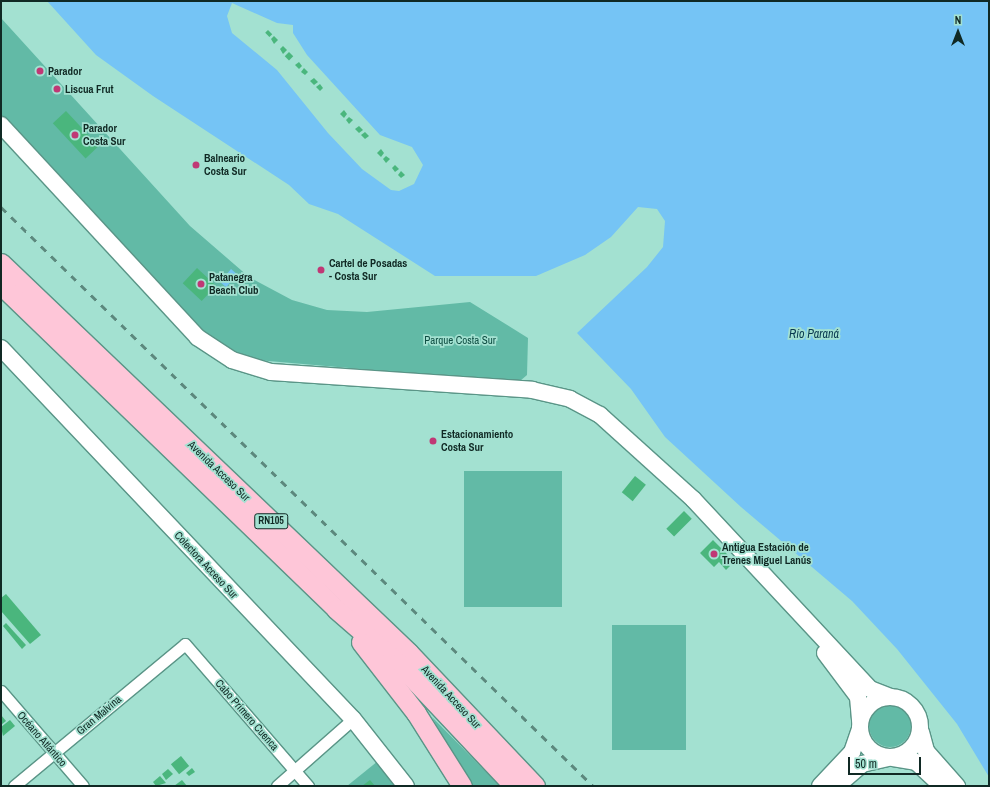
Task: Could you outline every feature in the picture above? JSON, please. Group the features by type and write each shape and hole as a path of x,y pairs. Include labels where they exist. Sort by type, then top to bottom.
{"highway":[{"name":"Avenida Acceso Sur","path":"1,263 409,653 535,786"},
{"name":"Avenida Acceso Sur","path":"1,285 336,609 398,663 514,786"},
{"path":"336,609 416,713 462,786"}],"main road":[{"path":"1,124 197,337 232,360 271,372 532,390 588,407 631,439 693,499 870,688 891,697 902,699 917,712 926,751 957,786"},
{"name":"Colectora Acceso Sur","path":"1,348 353,719 406,786"},
{"path":"790,603 858,697 860,725 872,752 891,758 916,762 942,786"},
{"path":"820,786 852,752 860,725 875,701 891,697"},
{"path":"837,786 862,764 891,758 911,750 921,732"}],"street":[{"name":"Gran Malvina","path":"14,786 185,644"},
{"name":"Cabo Primero Cuenca","path":"185,644 308,786"},
{"name":"Océano Atlántico","path":"1,691 84,786"},
{"path":"277,786 353,719"}],"green space":[{"name":"Parque Costa Sur","path":"1,18 190,226 249,277 292,300 327,310 367,312 470,302 528,338 527,375 520,381 510,382 257,360 230,349 202,331 1,117"},
{"path":"464,471 562,471 562,607 464,607"},
{"path":"612,625 686,625 686,750 612,750"},
{"path":"890,705 905,711 911,726 905,741 890,747 875,741 869,726 875,711"},
{"path":"432,717 500,786 468,786"},
{"path":"378,761 398,786 347,786"}],"water":[{"name":"Río Paraná","path":"47,1 989,1 989,777 957,724 897,649 852,601 741,507 665,437 631,389 577,333 647,267 663,247 665,221 657,209 638,207 611,237 585,255 536,276 435,276 338,214 309,204 289,185 153,96 96,55","holes":["232,3 277,23 293,25 293,33 307,55 380,135 412,147 423,165 414,184 399,191 391,190 362,169 328,133 277,70 232,33 227,16"]},
{"path":"231,269 237,274 226,287 220,282"}],"building":[{"path":"268,30 272,34 269,37 265,33"},
{"path":"274,36 278,40 274,44 271,39"},
{"path":"283,46 287,50 283,54 280,49"},
{"path":"289,52 293,56 289,60 285,56"},
{"path":"299,62 302,66 299,69 295,65"},
{"path":"304,68 308,72 305,75 301,72"},
{"path":"314,78 318,82 314,85 310,81"},
{"path":"320,84 323,88 320,91 316,87"},
{"path":"344,110 347,114 344,118 340,114"},
{"name":"Parador Costa Sur","path":"66,111 99,146 86,158 53,123"},
{"path":"349,117 353,120 349,124 346,120"},
{"path":"359,126 363,130 359,133 355,129"},
{"path":"365,132 369,136 365,139 361,135"},
{"path":"381,149 384,153 381,157 377,153"},
{"path":"386,156 390,159 386,163 383,159"},
{"path":"395,165 399,169 395,172 392,168"},
{"path":"401,171 405,175 401,178 398,175"},
{"path":"197,268 216,286 202,301 183,283"},
{"path":"635,476 646,485 633,501 622,492"},
{"path":"684,511 692,519 674,536 666,529"},
{"name":"Antigua Estación de Trenes Miguel Lanús","path":"713,540 728,555 724,559 730,566 726,570 719,562 714,567 700,553"},
{"path":"6,594 41,635 30,644 1,611 1,598"},
{"path":"6,623 26,645 22,649 3,626"},
{"path":"1,715 6,721 1,725"},
{"path":"10,720 15,726 3,736 1,727"},
{"path":"181,756 189,766 179,774 171,764"},
{"path":"192,768 195,772 189,776 186,773"},
{"path":"168,769 173,774 166,780 162,774"},
{"path":"160,776 166,783 156,786 153,782"},
{"path":"182,780 187,786 174,786"},
{"path":"370,780 375,786 362,786"}],"railway":[{"path":"1,207 593,786"}],"place":[{"name":"Parador","path":"40,71"},
{"name":"Liscua Frut","path":"57,89"},
{"name":"Parador Costa Sur","path":"75,135"},
{"name":"Balneario Costa Sur","path":"196,165"},
{"name":"Cartel de Posadas - Costa Sur","path":"321,270"},
{"name":"Patanegra Beach Club","path":"201,284"},
{"name":"Estacionamiento Costa Sur","path":"433,441"},
{"name":"Antigua Estación de Trenes Miguel Lanús","path":"714,554"}]}
